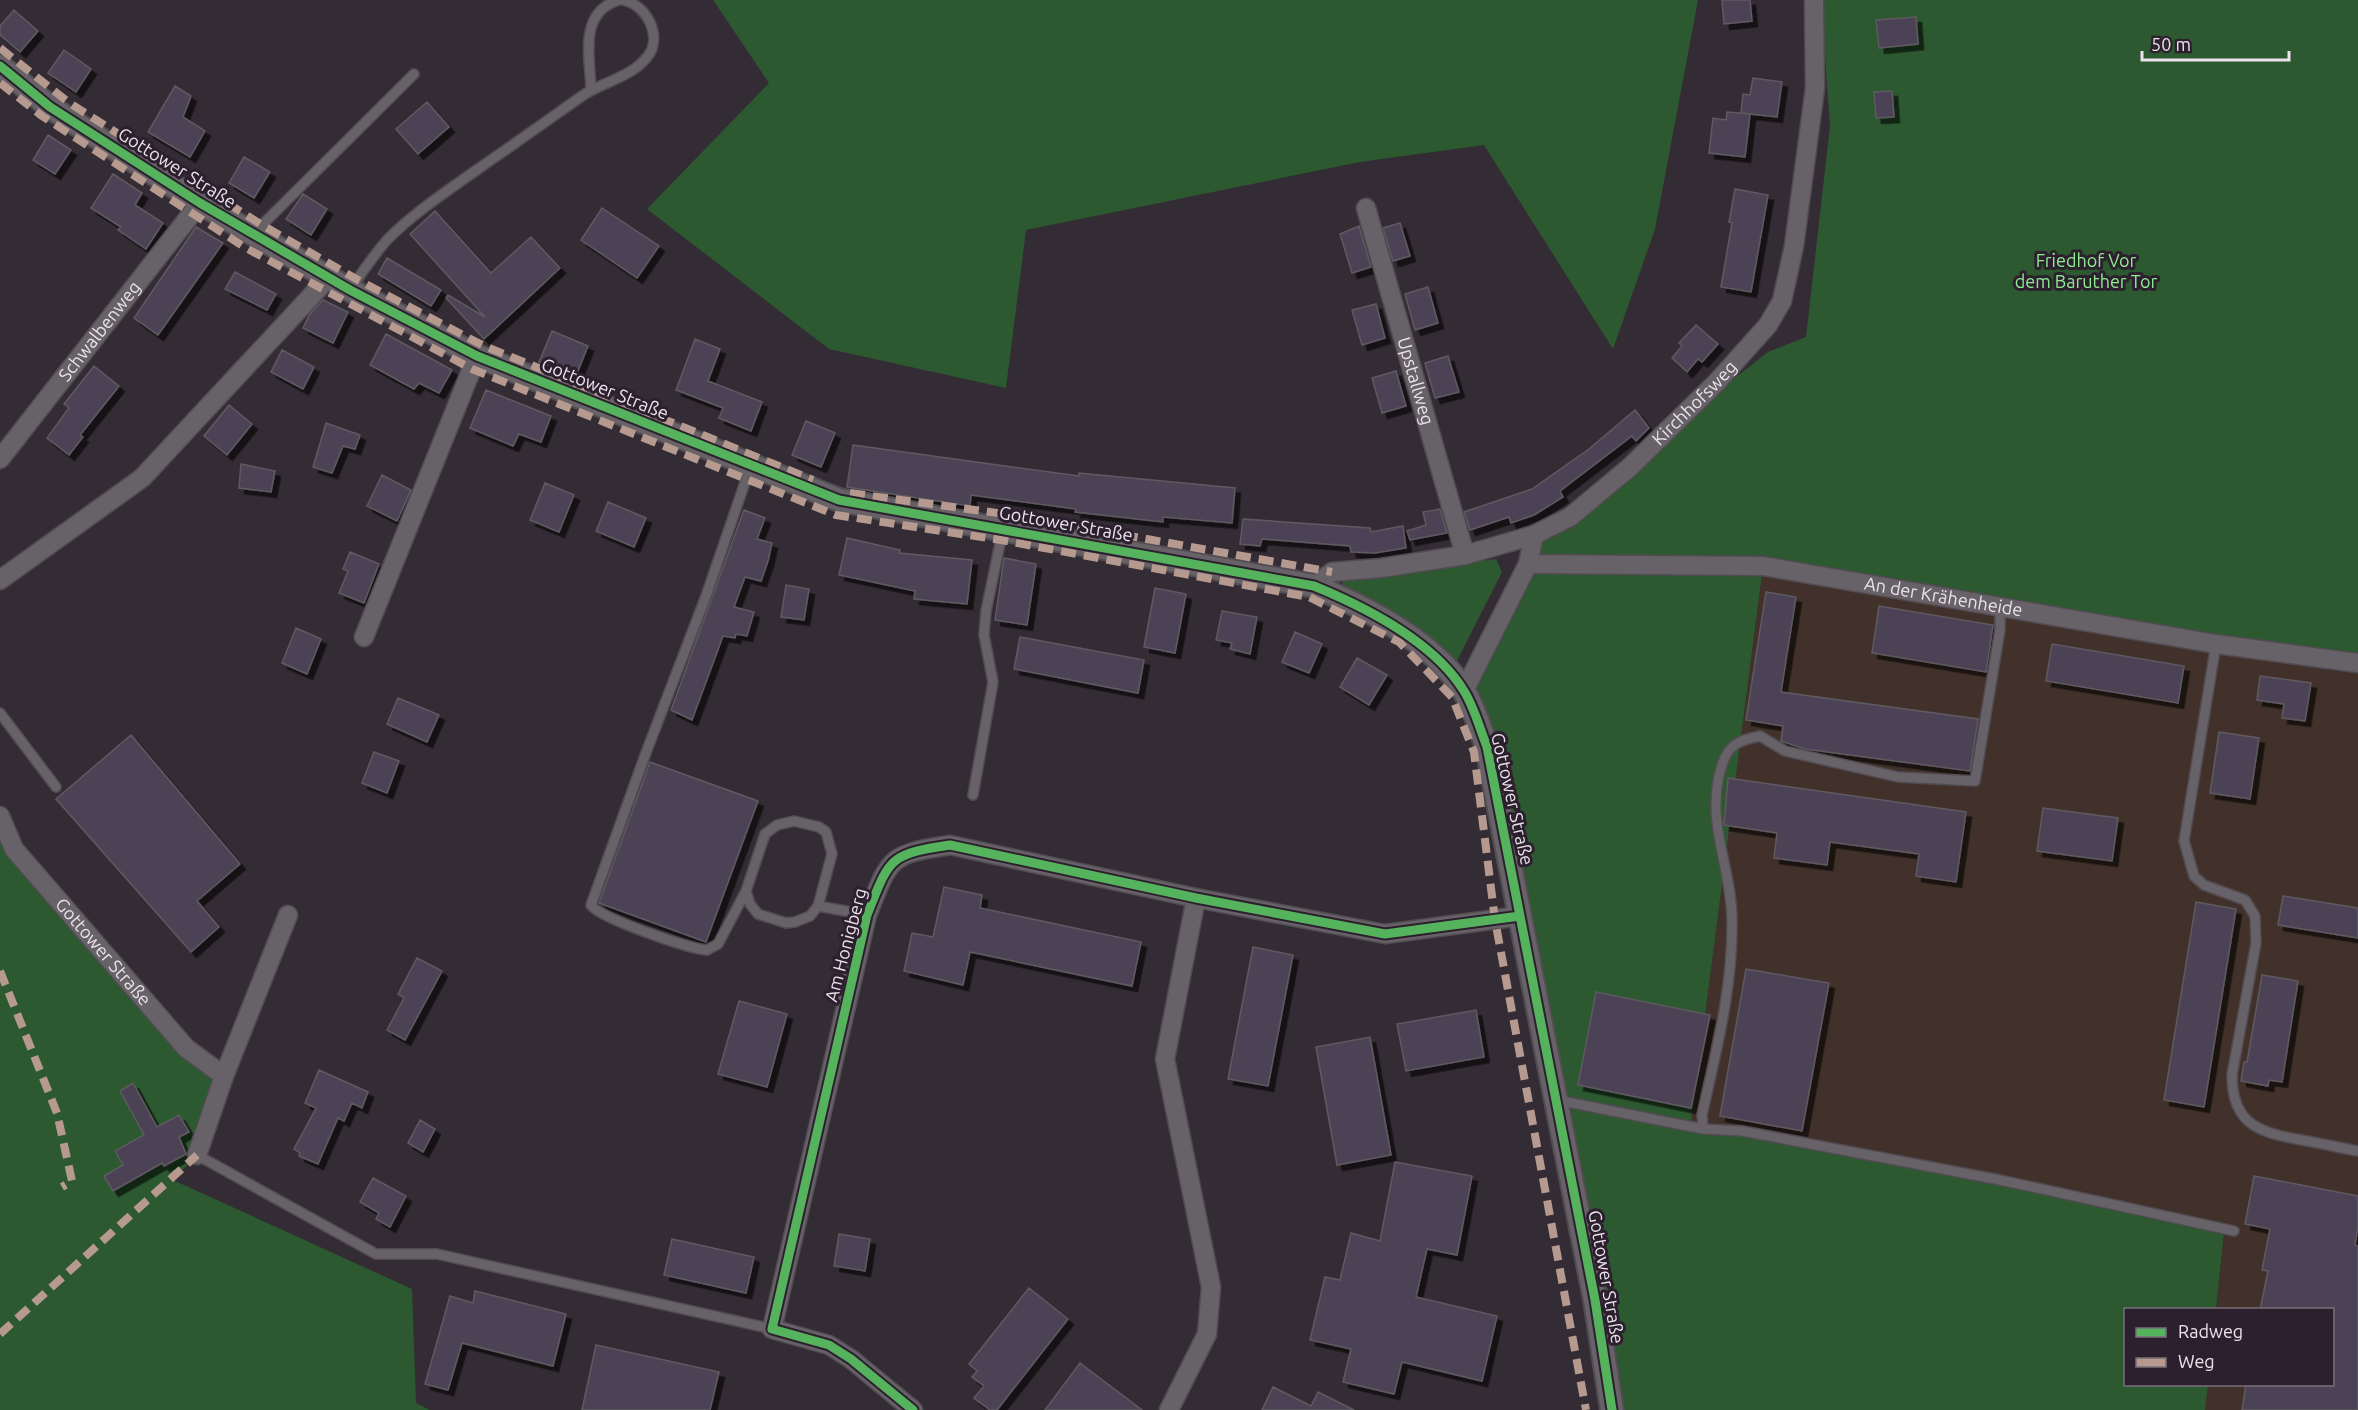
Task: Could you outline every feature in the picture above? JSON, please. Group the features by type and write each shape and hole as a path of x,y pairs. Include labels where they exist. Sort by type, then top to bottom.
{"street":[{"name":"Kirchhofsweg","path":"1314,586 1332,572 1381,568 1465,555 1534,535 1570,517 1630,467 1724,374 1768,326 1782,301 1794,246 1815,88 1814,0"},
{"name":"Gottower Straße","path":"0,66 50,107 200,203 350,290 477,356 839,500 1314,586 1348,600 1405,632 1437,660 1464,691 1487,747 1595,1300 1612,1410"},
{"name":"Schwalbenweg","path":"0,459 200,203"},
{"name":"Upstallweg","path":"1366,208 1465,555"},
{"path":"0,580 142,478 329,278"},
{"path":"364,637 477,356"},
{"path":"1464,691 1528,564 1534,535"},
{"name":"An der Krähenheide","path":"1528,564 1763,566 2216,644 2358,663"},
{"name":"Gottower Straße","path":"0,816 14,849 186,1048 224,1076"},
{"name":"Am Honigberg","path":"772,1329 867,915 886,867 911,851 950,846 1196,898 1385,934 1520,916"},
{"path":"1169,1410 1207,1334 1211,1287 1165,1059 1196,898"},
{"path":"197,1155 224,1076 288,915"},
{"path":"772,1329 829,1344 913,1410"}],"lane":[{"path":"350,290 388,240 437,197 591,89 634,69 652,51 654,40 652,25 644,12 630,1 621,0 598,12 589,29 591,89"},
{"path":"253,234 414,74"},
{"path":"746,891 750,904 758,914 786,922 795,922 810,916 818,906 832,848 826,832 819,827 794,821 777,825 765,834 746,891 718,944 707,950 611,919 595,911 591,905 706,596 752,465"},
{"path":"973,795 993,682 984,635 986,611 1003,529"},
{"path":"1703,1129 1702,1115 1721,1031 1732,920 1714,816 1721,768 1729,749 1738,740 1760,736 1785,751 1898,777 1975,781 2000,630 2000,606"},
{"path":"2216,644 2184,841 2194,876 2204,885 2245,900 2255,916 2256,943 2232,1075 2232,1091 2238,1108 2252,1126 2270,1134 2358,1151"},
{"path":"0,713 56,787"},
{"path":"818,906 867,915"},
{"path":"1557,1100 1703,1129 1742,1131 1988,1178 2234,1231"},
{"path":"197,1155 376,1254 436,1254 772,1329"}],"shaded area":[{"path":"1763,566 2358,663 2358,1410 2205,1410 2208,1386 2334,1386 2334,1308 2216,1308 2225,1223 1691,1124"}],"green space":[{"path":"713,0 1698,0 1655,229 1613,349 1484,145 1360,162 1026,230 1006,388 829,349 647,209 769,83"},
{"name":"Friedhof Vor dem Baruther Tor","path":"1821,0 2358,0 2358,663 1763,566 1691,1124 2225,1223 2216,1308 2124,1308 2124,1386 2208,1386 2205,1410 1612,1410 1464,691 1534,535 1768,352 1806,337 1830,126"},
{"path":"1496,559 1502,572 1456,663 1408,620 1346,590 1340,578"},
{"path":"0,816 14,849 224,1076 197,1155 173,1180 412,1289 416,1403 430,1410 0,1410"}],"building":[{"path":"1722,0 1750,0 1752,21 1724,24"},
{"path":"14,10 38,31 20,52 0,35 0,26"},
{"path":"1916,17 1918,44 1879,48 1876,20"},
{"path":"64,50 91,69 76,92 48,73"},
{"path":"1753,78 1782,82 1777,117 1741,113 1743,94 1750,95"},
{"path":"175,86 191,96 183,117 205,131 190,157 148,132"},
{"path":"1892,91 1894,117 1876,118 1874,92"},
{"path":"427,102 449,127 418,154 396,129"},
{"path":"1727,112 1750,114 1745,157 1709,153 1713,118 1726,120"},
{"path":"48,135 71,150 55,174 33,160"},
{"path":"244,157 270,172 254,198 229,183"},
{"path":"113,174 142,193 135,205 163,223 146,249 118,230 121,227 91,208"},
{"path":"1735,189 1768,195 1751,292 1721,287 1732,223 1729,222"},
{"path":"303,194 327,209 311,235 286,219"},
{"path":"602,208 659,246 637,278 581,240"},
{"path":"435,211 491,273 531,237 560,268 484,339 446,298 448,295 485,317 410,234"},
{"path":"1400,223 1410,256 1393,261 1383,228"},
{"path":"1359,226 1371,267 1352,273 1340,234"},
{"path":"196,227 223,243 158,335 134,318"},
{"path":"387,258 441,290 431,306 378,274"},
{"path":"235,272 276,294 267,310 225,289"},
{"path":"1428,287 1438,323 1415,330 1405,294"},
{"path":"323,300 348,312 333,343 303,328 310,314"},
{"path":"1376,304 1385,338 1362,345 1352,310"},
{"path":"1696,325 1718,344 1702,362 1698,359 1687,372 1672,358 1682,346 1679,343"},
{"path":"552,331 588,346 576,376 539,362"},
{"path":"386,334 452,370 439,393 419,383 414,389 370,365"},
{"path":"695,339 720,349 708,381 762,402 751,431 719,418 723,408 676,390"},
{"path":"282,350 314,367 303,389 271,372"},
{"path":"1448,356 1459,392 1435,398 1425,363"},
{"path":"94,366 119,386 80,435 83,437 69,455 47,438 69,408 64,404"},
{"path":"1396,371 1406,406 1382,413 1372,378"},
{"path":"486,390 551,416 541,442 519,434 513,446 470,428"},
{"path":"229,405 252,424 227,455 204,436"},
{"path":"1635,410 1649,428 1636,441 1632,436 1560,491 1563,497 1534,515 1511,523 1509,517 1470,530 1464,512 1532,489 1589,449"},
{"path":"806,421 835,433 821,467 792,455"},
{"path":"326,423 360,435 355,449 343,446 332,473 313,467"},
{"path":"853,445 1079,476 1079,473 1235,488 1232,523 1163,517 1163,522 1075,512 1076,509 971,495 970,506 847,487"},
{"path":"241,464 275,471 271,492 239,488"},
{"path":"382,475 411,490 397,521 367,506"},
{"path":"545,483 574,495 559,532 530,520"},
{"path":"608,502 646,518 634,547 596,531"},
{"path":"1440,509 1447,533 1410,540 1407,531 1426,525 1423,512"},
{"path":"744,510 765,518 757,539 772,543 768,561 761,581 745,577 734,607 754,612 747,636 736,634 735,638 723,636 692,720 671,710"},
{"path":"1243,519 1370,528 1371,532 1403,526 1406,548 1375,553 1351,552 1350,546 1262,539 1260,546 1240,544"},
{"path":"847,538 900,550 899,553 972,560 967,604 914,599 915,591 839,575"},
{"path":"350,552 379,564 364,603 339,593 348,571 343,569"},
{"path":"1004,558 1036,564 1027,625 995,620"},
{"path":"786,585 809,589 804,620 781,617"},
{"path":"1155,588 1186,594 1175,653 1144,647"},
{"path":"1766,592 1796,597 1781,692 1978,719 1970,771 1805,749 1781,741 1783,726 1746,720"},
{"path":"1879,606 1993,625 1986,672 1872,653"},
{"path":"1222,611 1257,617 1250,654 1230,649 1232,643 1216,640"},
{"path":"296,628 321,639 307,674 282,663"},
{"path":"1295,632 1322,644 1309,673 1282,662"},
{"path":"1020,637 1144,660 1138,693 1014,669"},
{"path":"2052,644 2184,666 2178,703 2046,681"},
{"path":"1357,658 1387,675 1369,705 1340,687"},
{"path":"2260,676 2311,683 2305,721 2282,718 2284,704 2257,700"},
{"path":"398,698 439,715 427,742 387,724"},
{"path":"2219,732 2259,738 2250,799 2210,793"},
{"path":"131,735 240,864 197,901 219,927 191,952 56,799"},
{"path":"374,752 399,761 387,793 362,783"},
{"path":"650,762 758,801 706,942 599,903"},
{"path":"1728,778 1966,812 1956,882 1916,876 1919,854 1830,842 1827,865 1774,858 1777,833 1724,825"},
{"path":"2043,808 2118,818 2112,861 2037,851"},
{"path":"944,887 982,895 980,908 1141,942 1132,986 970,952 963,985 904,971 912,933 933,937"},
{"path":"2283,896 2358,908 2358,938 2278,925"},
{"path":"2196,902 2236,909 2204,1107 2164,1100"},
{"path":"1253,947 1293,955 1268,1086 1228,1079"},
{"path":"417,958 442,971 405,1040 387,1030 404,998 398,994"},
{"path":"1746,969 1829,983 1802,1131 1720,1116"},
{"path":"2262,975 2298,981 2282,1082 2269,1080 2268,1086 2241,1081 2244,1062 2247,1062"},
{"path":"1596,992 1710,1015 1691,1108 1578,1085"},
{"path":"739,1001 787,1014 767,1087 718,1074"},
{"path":"1476,1010 1484,1057 1406,1071 1397,1024"},
{"path":"1370,1037 1391,1155 1337,1165 1316,1047"},
{"path":"319,1070 368,1092 362,1108 352,1103 344,1121 338,1118 318,1164 299,1156 300,1153 294,1149 316,1108 305,1103"},
{"path":"133,1083 157,1127 179,1115 189,1132 179,1137 186,1154 164,1166 162,1163 113,1191 104,1176 123,1165 115,1151 144,1135 120,1091"},
{"path":"420,1120 435,1129 423,1152 408,1143"},
{"path":"1395,1162 1472,1176 1457,1255 1427,1249 1416,1297 1497,1316 1482,1381 1402,1362 1394,1394 1343,1382 1351,1349 1310,1340 1325,1277 1340,1280 1351,1233 1380,1241"},
{"path":"2254,1176 2358,1196 2358,1227 2355,1245 2358,1246 2358,1410 2242,1410 2246,1386 2334,1386 2334,1308 2260,1308 2268,1271 2262,1270 2270,1229 2245,1224"},
{"path":"373,1178 406,1196 390,1227 376,1219 379,1213 360,1202"},
{"path":"839,1234 870,1239 865,1271 834,1266"},
{"path":"672,1239 754,1257 746,1293 664,1275"},
{"path":"1029,1288 1068,1319 997,1410 990,1410 974,1398 984,1386 972,1377 977,1371 969,1364"},
{"path":"475,1291 566,1314 553,1366 462,1343 448,1390 425,1384 450,1296 473,1303"},
{"path":"596,1345 719,1372 710,1410 582,1410"},
{"path":"1080,1363 1142,1410 1045,1410"},
{"path":"1273,1387 1311,1406 1318,1392 1354,1410 1262,1410"}],"marked path":[{"path":"0,48 68,102 262,225 358,280 482,345 813,480"},
{"path":"0,83 42,116 246,248 472,369 836,515 1001,540 1309,597 1399,642 1452,697 1474,752 1495,920 1586,1410"},
{"path":"850,493 1012,515 1332,572"},
{"path":"0,971 57,1113 72,1181 62,1187"},
{"path":"0,1334 197,1155"}],"cycle path":[{"path":"0,66 50,107 200,203 350,290 477,356 839,500 1314,586 1355,604 1397,628 1435,657 1464,691 1487,747 1595,1300 1612,1410"},
{"path":"913,1410 851,1359 829,1345 772,1329 867,915 881,881 894,862 914,852 950,845 1196,898 1385,934 1520,916"}]}
